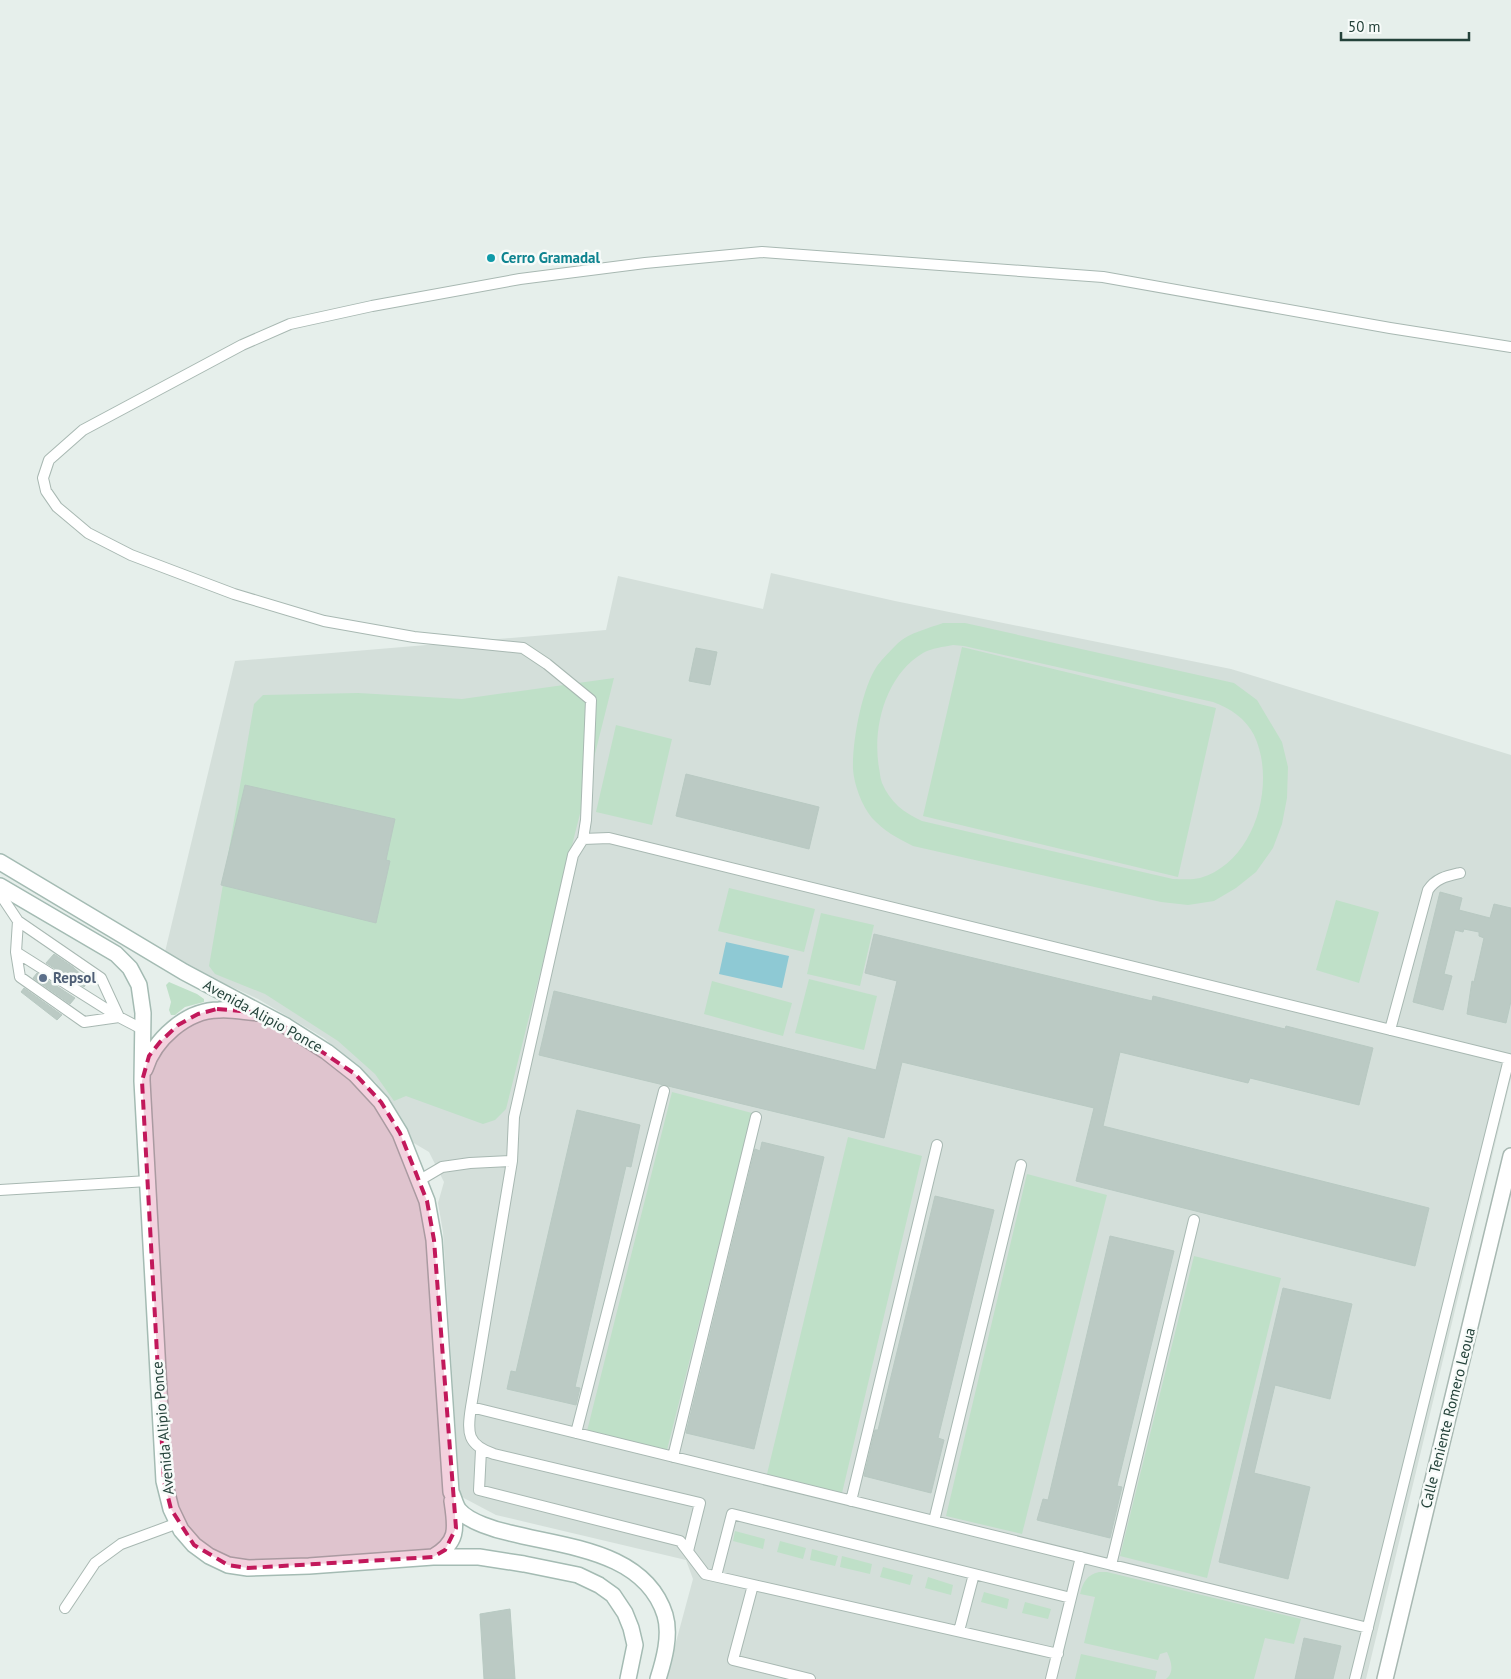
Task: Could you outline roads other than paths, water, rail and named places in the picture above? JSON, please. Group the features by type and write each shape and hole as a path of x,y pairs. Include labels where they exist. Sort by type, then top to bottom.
{"main road":[{"name":"Avenida Alipio Ponce","path":"0,862 184,972 264,1013 327,1052 355,1074 381,1102 400,1133 427,1201 434,1240 451,1492 459,1510 471,1519 494,1529 604,1556 637,1574 652,1590 665,1616 666,1637 658,1679"},
{"name":"Avenida Alipio Ponce","path":"0,886 116,954 130,968 140,986 143,1013 142,1081 164,1481 171,1509 178,1524 194,1545 228,1566 248,1568 309,1566 433,1557 479,1557 578,1575 600,1585 613,1595 625,1613 635,1645 628,1679"},
{"path":"142,1081 149,1056 160,1042 178,1025 198,1014 217,1009 264,1013"},
{"name":"Calle Teniente Romero Leoua","path":"1385,1679 1511,1156"},
{"path":"433,1557 445,1550 452,1541 456,1528 451,1492"}],"lane":[{"path":"688,1551 700,1503 481,1450 472,1441 469,1431 470,1407 512,1161 514,1117 573,856 583,839 586,820 591,700 524,648 414,637 324,620 234,594 131,556 88,533 57,507 46,492 43,478 49,460 83,430 242,345 290,324 372,306 520,279 645,263 762,252 1103,277 1511,347"},
{"path":"583,839 609,838 1509,1059 1355,1679"},
{"path":"1390,1030 1428,890 1434,882 1448,876 1460,874"},
{"path":"0,894 18,921 102,978 119,1017"},
{"path":"18,921 16,952 20,977 84,1022 119,1017"},
{"path":"16,952 119,1017 142,1029"},
{"path":"576,1433 664,1091"},
{"path":"672,1457 756,1117"},
{"path":"851,1501 937,1145"},
{"path":"420,1180 442,1167 470,1163 512,1161"},
{"path":"934,1521 1021,1165"},
{"path":"0,1190 148,1181"},
{"path":"1111,1565 1194,1220"},
{"path":"470,1407 1368,1628"},
{"path":"481,1450 479,1490 680,1541 706,1574 1058,1654"},
{"path":"716,1576 732,1514 1071,1598"},
{"path":"65,1608 95,1563 121,1544 178,1524"},
{"path":"1052,1679 1081,1557"},
{"path":"959,1631 974,1574"},
{"path":"753,1585 733,1660 810,1679"}],"water":[{"path":"726,942 789,956 782,988 719,974"}],"place":[{"name":"Cerro Gramadal","path":"491,258"},
{"name":"Repsol","path":"43,978"}]}
